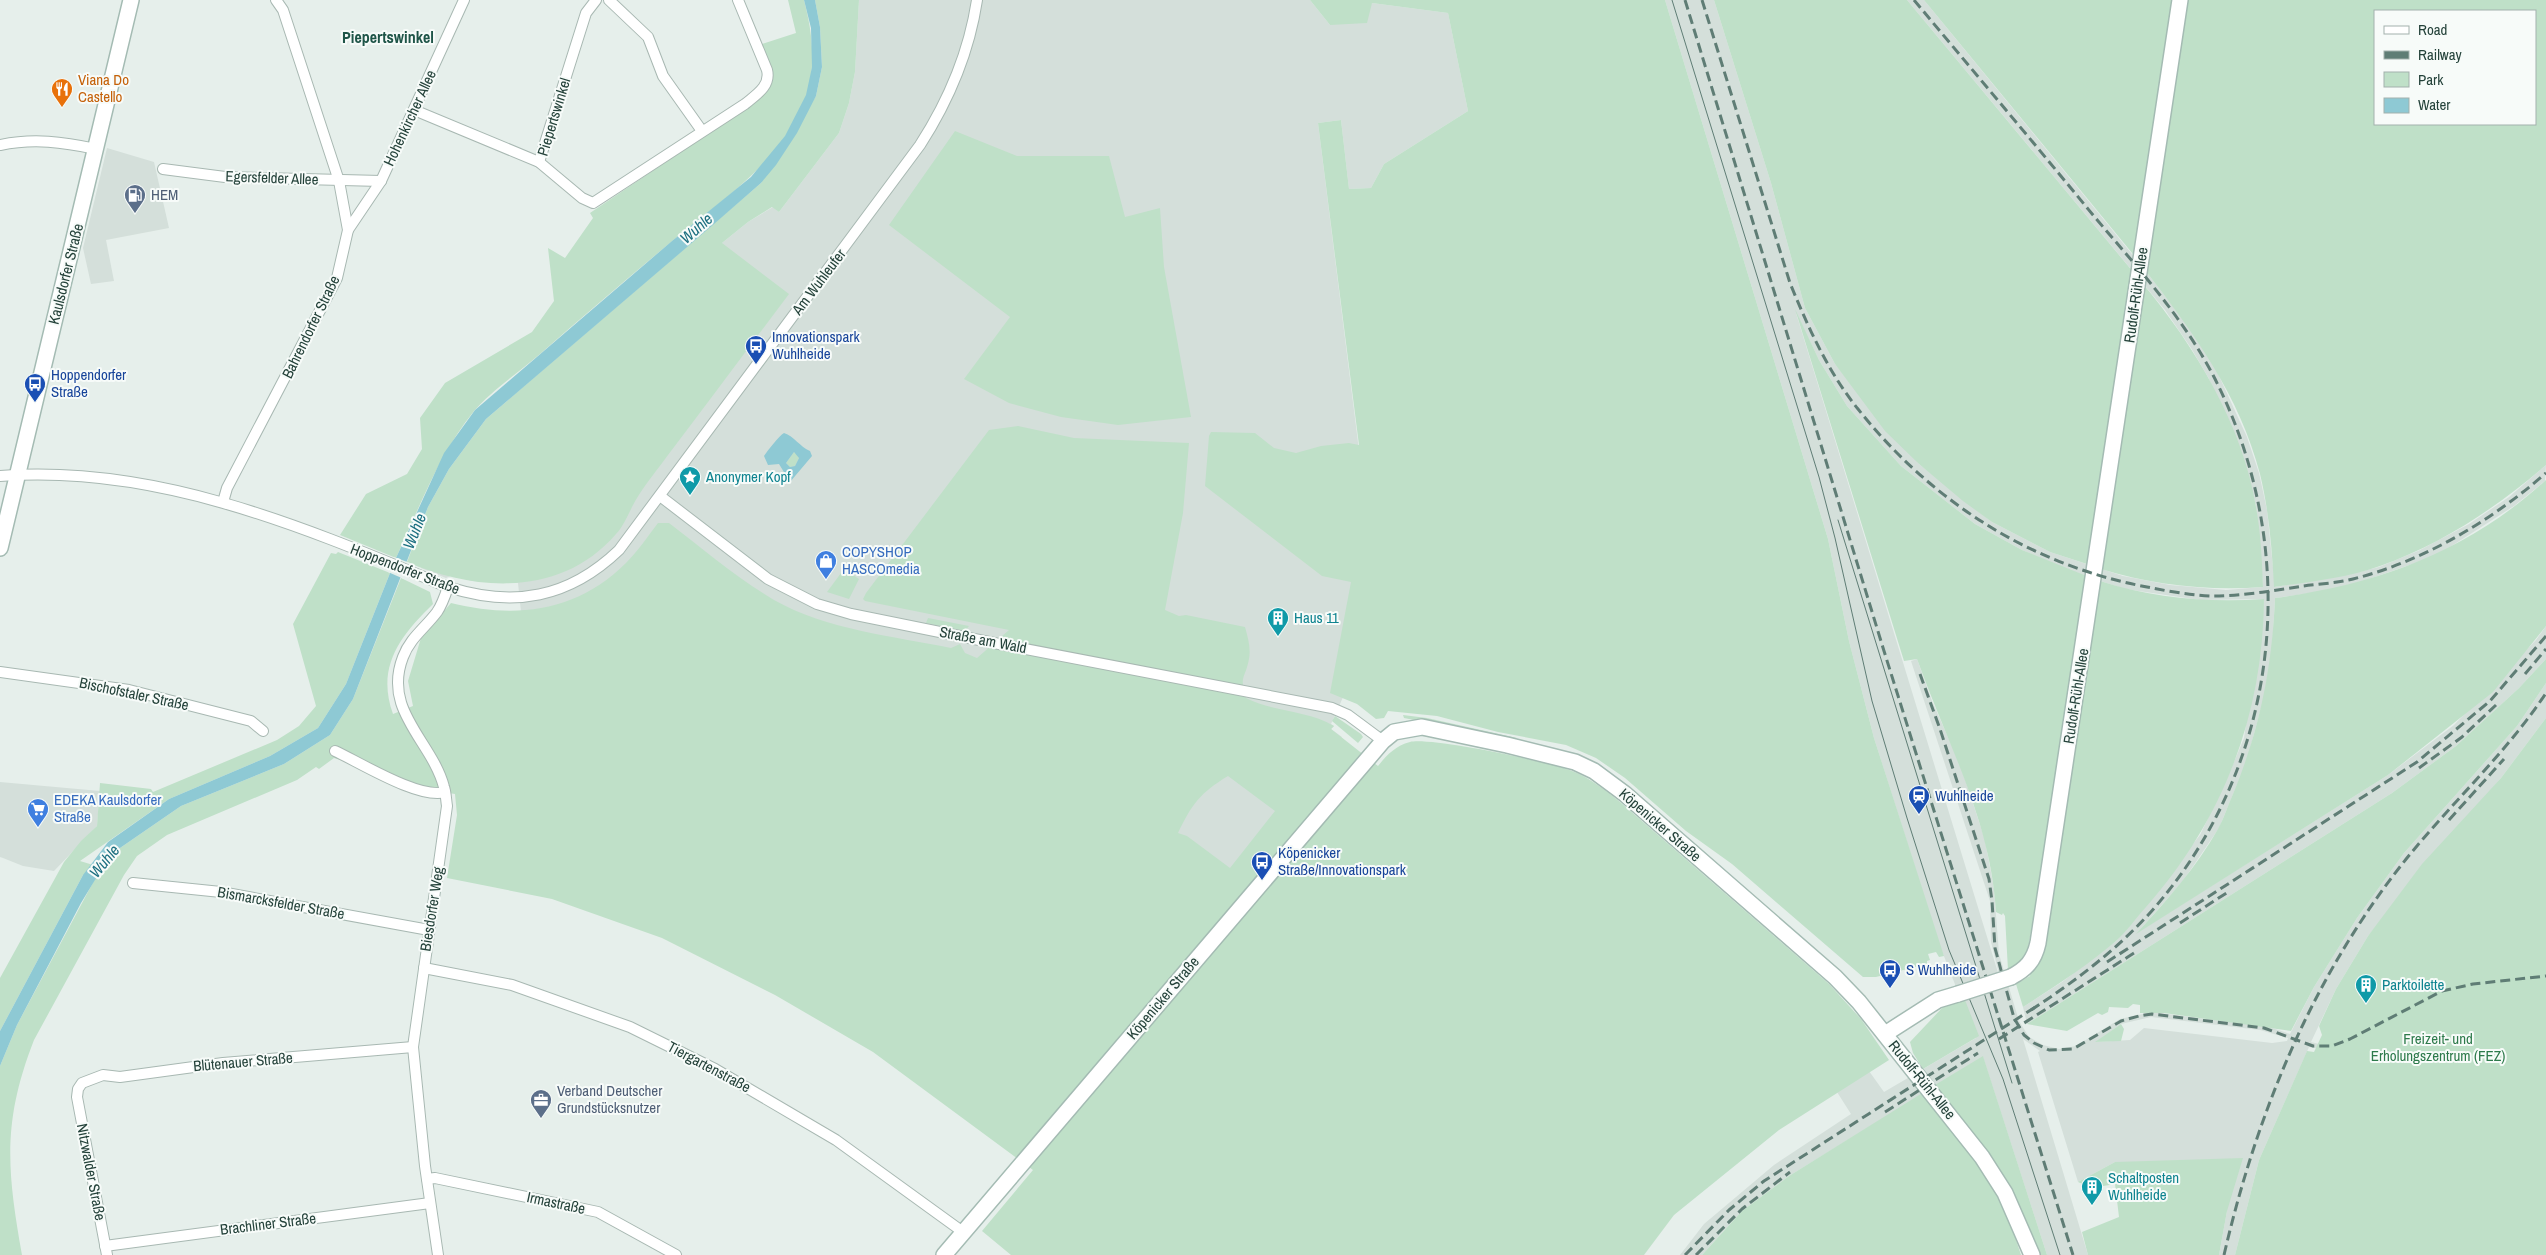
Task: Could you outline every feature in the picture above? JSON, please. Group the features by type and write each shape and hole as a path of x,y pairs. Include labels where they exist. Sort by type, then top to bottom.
{"main road":[{"name":"Kaulsdorfer Straße","path":"0,548 131,0"},
{"name":"Rudolf-Rühl-Allee","path":"2032,1255 2005,1193 1982,1157 1885,1034 1938,1000 2010,977 2024,970 2031,962 2038,943 2180,0"},
{"name":"Köpenicker Straße","path":"944,1255 1382,741 1394,732 1422,727 1558,756 1594,771 1625,794 1835,977 1859,1002 1885,1034"}],"street":[{"name":"Bahrendorfer Straße","path":"223,502 227,488 337,278 348,230 338,181 283,10 276,0"},
{"name":"Hohenkircher Allee","path":"348,230 381,181 464,0"},
{"name":"Piepertswinkel","path":"596,0 586,13 539,162 582,198 593,203 754,97 763,89 769,77 738,0"},
{"path":"609,0 648,37 663,76 702,131"},
{"name":"Am Wuhleufer","path":"520,598 562,589 590,575 620,550 920,145 939,116 955,82 969,44 977,0"},
{"path":"414,110 539,162"},
{"path":"0,145 28,140 50,140 96,149"},
{"name":"Egersfelder Allee","path":"163,169 224,177 381,181"},
{"name":"Hoppendorfer Straße","path":"0,476 17,475 127,482 223,502 270,516 448,587 478,596 520,598"},
{"name":"Straße am Wald","path":"660,496 768,580 817,604 852,614 994,643 1338,709 1382,741"},
{"name":"Biesdorfer Weg","path":"438,1255 427,1179 413,1047 446,817 445,792 438,774 406,717 397,680 402,658 413,637 436,614 448,587"},
{"name":"Bischofstaler Straße","path":"0,672 130,690 251,721 263,732"},
{"path":"335,751 408,785 431,793 445,792"},
{"name":"Bismarcksfelder Straße","path":"133,883 220,892 429,930"},
{"name":"Tiergartenstraße","path":"424,968 512,985 630,1027 715,1069 836,1140 963,1232"},
{"name":"Blütenauer Straße","path":"78,1089 82,1083 102,1075 120,1077 215,1064 413,1047"},
{"name":"Nitzwalder Straße","path":"78,1089 77,1097 106,1251"},
{"name":"Irmastraße","path":"427,1179 435,1178 598,1212 676,1255"},
{"name":"Brachliner Straße","path":"106,1251 430,1203"}],"shaded area":[{"path":"859,0 1310,0 1330,25 1372,3 1448,13 1468,111 1384,164 1371,188 1349,189 1341,120 1318,123 1375,578 1344,695 1331,724 1334,726 1331,729 1342,737 1230,877 667,596 521,612 518,583 472,581 453,575 446,578 421,568 440,519 722,243 748,222 773,207 779,212 839,133 849,103 855,72"},
{"path":"1665,0 1714,0 1771,183 1805,308 1835,364 1919,464 1992,522 2050,552 2123,576 2170,585 2226,590 2263,587 2256,506 2242,455 2208,377 2191,348 2165,310 1907,0 1924,0 2145,270 2189,327 2214,365 2247,437 2259,473 2267,510 2275,587 2379,567 2420,550 2469,524 2509,497 2546,465 2545,481 2514,506 2436,556 2363,581 2325,591 2275,598 2272,650 2264,698 2246,763 2219,828 2183,881 2138,932 2388,775 2454,725 2536,640 2546,626 2546,659 2519,688 2456,746 2392,793 2027,1024 2023,1007 2062,982 2116,941 2200,835 2244,738 2264,599 2200,600 2125,589 2069,571 2022,550 1975,524 1901,466 1847,406 1819,360 1796,313 2003,989 1991,942 1990,901 1911,661 1917,659 1932,701 1960,764 1985,840 1994,889 1999,954 2019,1021 2029,1037 2043,1045 2059,1049 2076,1046 2120,1019 2152,1012 2269,1027 2290,1034 2314,987 2357,918 2404,853 2517,726 2546,683 2546,718 2501,778 2368,936 2336,989 2311,1042 2323,1045 2320,1049 2309,1047 2259,1160 2235,1255 2219,1255 2227,1211 2115,1162 2078,1182 2038,1052 2040,1051 2023,1039 2088,1255 2047,1255 1983,1057 1789,1176 1742,1211 1702,1255 1680,1255 1704,1224 1774,1165 1851,1114 1837,1092 1869,1071 1884,1092 1976,1038 1940,946 1874,738 1849,641 1828,539","holes":["2151,1017 2260,1030 2288,1038 2287,1041 2272,1043 2144,1028 2130,1040 2096,1042 2121,1024"]},
{"path":"107,148 154,162 169,228 106,240 114,281 91,284 83,248"},
{"name":"EDEKA Kaulsdorfer Straße","path":"0,782 100,791 97,826 54,871 23,866 0,857"}],"green space":[{"path":"788,0 804,0 811,36 811,73 806,97 796,118 770,156 737,188 497,389 474,411 440,463 396,558 340,535 366,494 407,474 422,449 420,418 445,383 532,332 554,301 548,248 565,258 593,218 590,213 755,102 772,73 762,44 796,33"},
{"path":"815,0 859,0 855,72 849,103 839,133 779,212 772,207 748,222 722,243 789,294 648,481 625,522 616,534 594,555 570,569 544,578 517,583 489,583 461,579 407,562 428,507 449,469 486,419 761,183 816,96 822,67 820,27"},
{"name":"Wuhlheide","path":"1310,0 1665,0 1828,539 1849,641 1874,738 1944,956 1939,957 1936,952 1928,954 1930,960 1927,961 1927,964 1876,977 1863,977 1732,864 1686,831 1625,778 1596,758 1566,745 1498,732 1437,716 1388,711 1384,718 1376,719 1357,704 1330,693 1351,582 1322,576 1205,486 1209,436 1211,432 1255,433 1274,448 1296,453 1321,446 1349,443 1359,445 1318,123 1341,120 1349,189 1371,188 1384,164 1468,111 1448,13 1372,3 1367,23 1330,25"},
{"path":"1714,0 1907,0 2134,273 2090,565 2050,552 1992,522 1963,501 1919,464 1885,431 1835,364 1805,308 1771,183"},
{"path":"1924,0 2174,0 2137,259"},
{"path":"2184,0 2546,0 2546,465 2508,496 2468,523 2447,536 2403,557 2380,566 2341,577 2274,587 2266,502 2251,445 2240,418 2213,366 2145,270"},
{"path":"955,131 1017,156 1109,156 1125,217 1160,208 1164,267 1191,417 1118,425 1061,417 1009,403 964,379 1010,317 889,225"},
{"path":"2143,284 2198,360 2228,417 2240,447 2250,477 2258,517 2263,587 2181,586 2121,575 2101,569"},
{"name":"Wuhlheide","path":"1795,309 1819,360 1847,406 1901,466 1975,524 2022,550 2089,577 2029,943 2022,959 2008,970 2005,916 2003,913 2002,915 1996,912 1986,846 1977,814 1917,659 1904,661"},
{"path":"1018,426 1074,438 1189,443 1183,513 1165,610 1179,616 1186,615 1245,627 1250,651 1243,681 1246,698 1257,703 1313,717 1334,726 1331,729 1378,766 1396,748 1410,742 1422,741 1516,757 1560,767 1585,777 1620,802 1829,984 1861,1019 1889,1060 1779,1130 1674,1215 1644,1255 1011,1255 982,1231 1033,1170 873,1052 775,995 662,938 552,899 447,878 457,815 455,794 430,790 334,758 319,769 316,767 297,780 167,835 137,856 124,875 34,1040 24,1069 12,1122 10,1146 13,1197 22,1255 0,1255 0,1066 17,1025 97,875 83,875 0,1031 0,978 64,862 81,841 97,826 100,783 151,789 153,792 277,740 299,726 316,706 293,624 331,553 336,554 338,552 390,573 346,684 318,728 270,756 169,799 80,861 103,868 120,848 181,806 284,764 330,735 353,699 401,578 430,592 433,604 410,628 394,653 387,681 388,697 393,714 413,706 408,681 421,638 451,603 475,608 522,610 566,601 587,592 607,579 626,563 658,523 669,523 747,582 774,600 794,610 861,631 951,648 960,644 965,653 977,658 1009,630 865,601 863,599 989,430","holes":["1228,776 1275,811 1230,868 1187,836 1178,833 1198,800 1210,788"]},
{"path":"794,452 799,458 795,466 790,467 786,463"},
{"path":"2546,480 2546,626 2493,692 2388,775 2136,934 2190,871 2218,829 2224,816 2251,746 2263,698 2271,649 2275,598 2350,584 2420,561 2485,527"},
{"path":"844,569 859,579 849,599 827,592"},
{"path":"2100,581 2140,592 2181,598 2202,600 2264,599 2262,642 2256,684 2247,724 2234,764 2217,802 2197,838 2173,874 2116,941 2082,968 2023,1007 2016,984 2030,976"},
{"path":"928,618 969,626 965,631 926,623"},
{"path":"2546,659 2546,683 2517,726 2404,853 2357,918 2314,987 2291,1031 2164,1013 2140,1013 2140,1005 2133,1004 2128,1008 2109,1007 2108,1012 2102,1015 2098,1013 2067,1031 2027,1024 2392,793 2456,746 2519,688"},
{"path":"1403,715 1427,718 1517,738 1512,739 1404,718"},
{"path":"1335,716 1361,734 1363,737 1358,743 1332,721"},
{"name":"Freizeit- und Erholungszentrum (FEZ)","path":"2546,718 2546,1255 2235,1255 2259,1160 2307,1051 2314,1052 2322,1035 2319,1026 2336,989 2368,936 2422,864 2501,778"},
{"path":"1965,1000 1979,1036 1923,1069 1913,1053 1910,1042 1943,1007"},
{"path":"2121,1024 2124,1029 2121,1041 2095,1042"},
{"path":"1983,1056 2047,1255 2038,1255 2015,1198 1985,1149 1935,1085"},
{"path":"1924,1092 1960,1136 2005,1207 2021,1255 1702,1255 1742,1211 1789,1176"},
{"path":"2243,1158 2227,1211 2219,1255 2088,1255 2082,1232 2119,1217 2115,1184 2092,1188 2078,1182 2115,1162"}],"water":[{"name":"Wuhle","path":"804,0 815,0 820,27 822,67 816,96 797,133 776,165 761,183 486,419 449,469 428,507 353,699 330,735 284,764 181,806 120,848 98,875 81,903 17,1025 0,1066 0,1031 83,875 108,842 169,799 270,756 318,728 346,684 396,558 444,453 475,410 672,241 751,177 785,136 806,95 812,67 811,28"},
{"path":"784,433 810,451 812,456 790,482 779,464 768,465 764,456","holes":["794,452 799,458 795,466 790,467 786,463"]}],"pier":[{"path":"394,557 410,563 404,579 388,572"}],"tram line":[{"path":"1672,0 1819,477 1835,538 1872,701 1907,818 1949,950 2003,1079 2060,1255"},
{"path":"1838,520 2012,1083"}],"railway":[{"path":"1685,0 1884,651 2073,1255"},
{"path":"1702,0 1790,283 1812,332 1837,380 1858,409 1918,473 1951,500 1986,524 2023,545 2063,563 2104,577 2147,587 2186,594 2211,596 2257,593 2353,579 2405,562 2456,537 2479,523 2525,491 2546,473"},
{"path":"1914,0 2142,272 2187,332 2213,375 2242,443 2260,513 2268,584 2265,655 2252,725 2228,792 2194,856 2149,914 2093,966 2031,1010"},
{"path":"2107,962 2417,762 2490,701 2546,636"},
{"path":"2525,674 2546,649"},
{"path":"1920,674 1989,879 1995,948 2014,1018 2024,1035 2034,1043 2049,1050 2073,1049 2121,1021 2152,1014 2264,1028 2313,1046 2332,1046 2350,1039 2442,991 2473,984 2546,976"},
{"path":"2224,1255 2237,1202 2271,1099 2315,1000 2341,953 2403,863 2513,738 2546,693"},
{"path":"2419,768 2462,737 2496,705"},
{"path":"2449,820 2504,759"},
{"path":"2180,923 2228,892"},
{"path":"1999,1039 2134,953"},
{"path":"1685,1255 1729,1210 1764,1181 2037,1006"},
{"path":"1885,1112 1978,1053"},
{"path":"1696,1255 1742,1209 1790,1172"}],"place":[{"name":"Viana Do Castello","path":"62,108"},
{"name":"HEM","path":"135,214"},
{"name":"Innovationspark Wuhlheide","path":"756,365"},
{"name":"Hoppendorfer Straße","path":"35,403"},
{"name":"Anonymer Kopf","path":"690,496"},
{"name":"COPYSHOP HASCOmedia","path":"826,580"},
{"name":"Haus 11","path":"1278,637"},
{"name":"Wuhlheide","path":"1919,815"},
{"name":"EDEKA Kaulsdorfer Straße","path":"38,828"},
{"name":"Köpenicker Straße/Innovationspark","path":"1262,881"},
{"name":"S Wuhlheide","path":"1890,989"},
{"name":"Parktoilette","path":"2366,1004"},
{"name":"Verband Deutscher Grundstücksnutzer","path":"541,1119"},
{"name":"Schaltposten Wuhlheide","path":"2092,1206"}],"district":[{"name":"Piepertswinkel","path":"388,37"}]}
